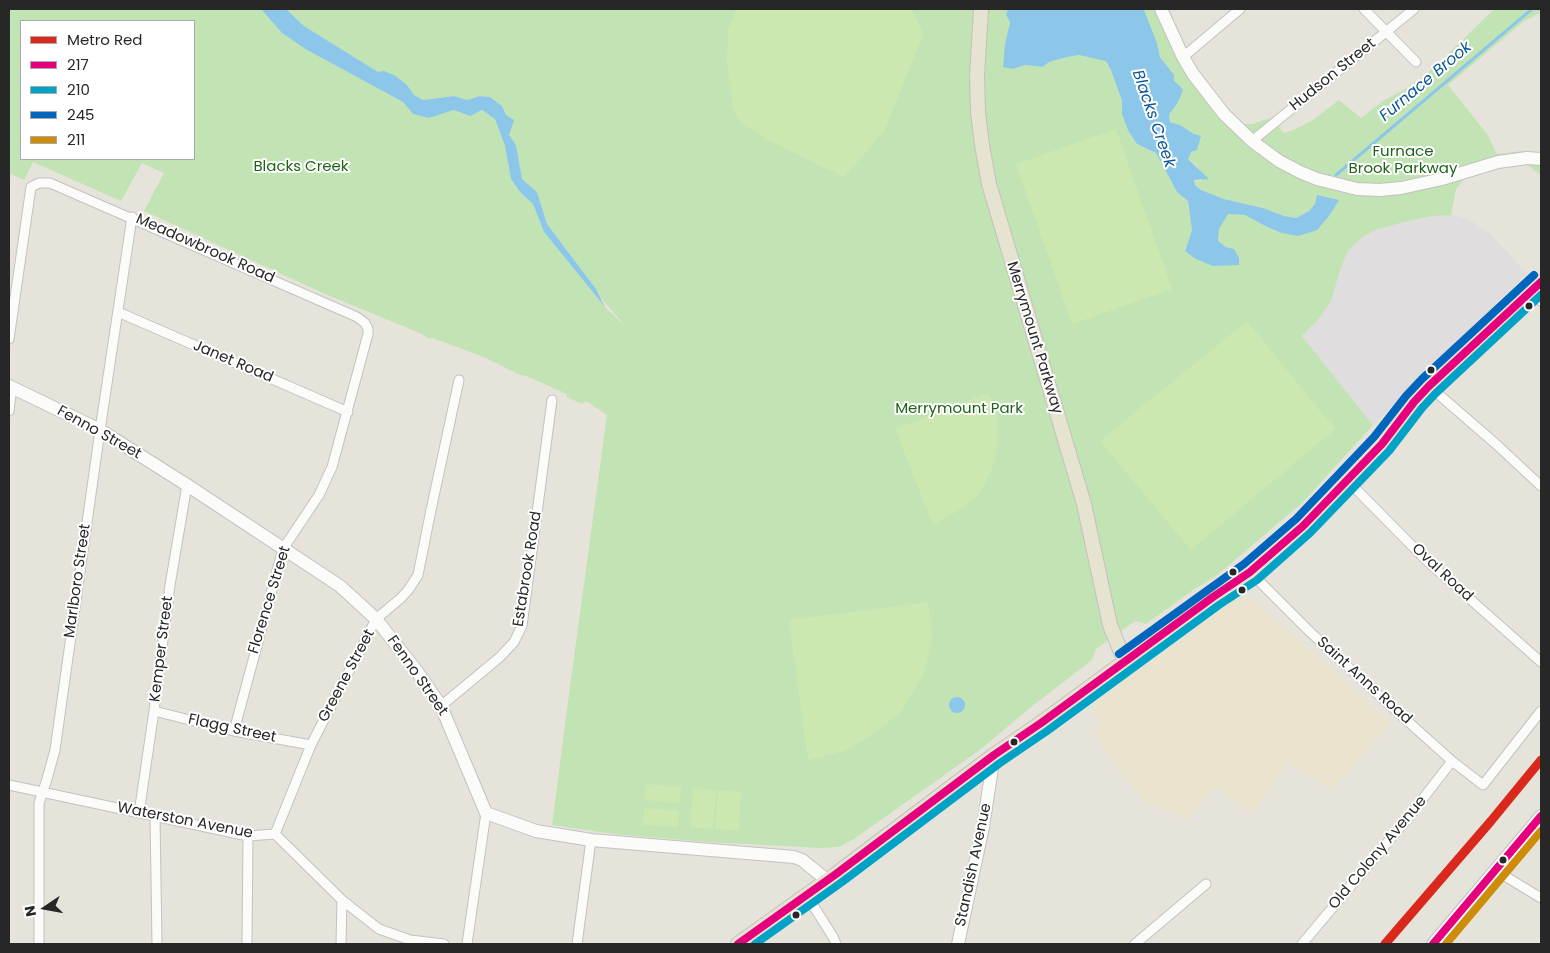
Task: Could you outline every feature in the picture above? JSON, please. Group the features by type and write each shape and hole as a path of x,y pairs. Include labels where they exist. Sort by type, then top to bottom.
{"main road":[{"name":"Merrymount Parkway","path":"981,9 977,76 978,112 989,184 1084,504 1110,625 1125,662"},
{"path":"738,944 994,755 1250,572 1303,526 1382,444 1414,402 1536,286"}],"street":[{"path":"1161,9 1193,74 1224,114 1252,141 1279,161 1317,179 1357,189 1380,190 1401,188 1442,179 1498,162 1526,158 1541,159"},
{"path":"1183,57 1240,9"},
{"path":"1364,9 1416,62"},
{"name":"Hudson Street","path":"1252,141 1414,9"},
{"name":"Meadowbrook Road","path":"9,339 31,187 39,183 50,183 132,217 357,317 365,323 368,334"},
{"name":"Marlboro Street","path":"39,944 38,803 55,750 132,217"},
{"path":"1536,286 1541,301"},
{"name":"Janet Road","path":"118,312 348,412"},
{"name":"Florence Street","path":"234,731 282,549 319,495 332,467 368,334"},
{"name":"Greene Street","path":"275,834 311,745 376,619 401,598 418,574 459,380"},
{"path":"1430,386 1497,444 1541,486"},
{"path":"9,411 10,387"},
{"name":"Fenno Street","path":"10,387 100,430 340,586 376,619 416,670 441,706 486,813"},
{"name":"Estabrook Road","path":"441,706 500,657 514,642 522,626 552,400"},
{"name":"Oval Road","path":"1347,480 1427,561 1541,662"},
{"name":"Kemper Street","path":"139,813 170,585 187,485"},
{"name":"Saint Anns Road","path":"1250,572 1308,631 1452,761 1483,785 1541,711"},
{"name":"Flagg Street","path":"154,711 234,731 311,745"},
{"name":"Standish Avenue","path":"958,944 983,827 994,755"},
{"name":"Old Colony Avenue","path":"1302,944 1408,818 1452,761"},
{"name":"Waterston Avenue","path":"9,785 248,836 275,834 342,900 379,929 410,940 444,944"},
{"path":"467,944 486,813 536,831 591,840 794,857 802,860 827,880"},
{"path":"156,816 157,944"},
{"path":"1433,944 1541,816"},
{"path":"247,944 248,836"},
{"path":"577,944 591,840"},
{"path":"1495,870 1541,898"},
{"path":"1135,944 1206,884"},
{"path":"806,894 836,944"},
{"path":"341,944 342,900"}],"shaded area":[{"path":"1451,215 1470,220 1489,233 1527,273 1373,425 1302,337 1318,320 1348,251 1360,239 1375,230 1404,222 1432,216"},
{"path":"1245,598 1258,605 1391,722 1333,789 1288,764 1251,814 1214,786 1187,820 1145,802 1114,764 1093,730 1101,722 1092,711 1098,707 1094,704 1235,599"}],"green space":[{"name":"Merrymount Park","path":"9,9 261,9 282,33 307,50 403,102 413,114 429,118 454,110 470,116 482,110 495,119 505,146 511,179 520,192 533,204 544,232 605,307 626,327 601,298 547,224 537,192 522,179 516,145 509,135 506,115 502,106 490,97 480,96 467,100 454,96 423,100 414,95 407,85 378,72 304,26 286,9 1008,9 1006,15 1010,22 1005,44 1013,69 1025,65 1043,67 1049,62 1079,55 1106,60 1122,101 1122,114 1137,144 1156,153 1177,192 1188,201 1192,230 1185,251 1239,258 1234,249 1218,242 1219,229 1228,213 1245,215 1265,226 1298,236 1315,204 1309,211 1296,218 1284,216 1263,208 1224,199 1201,190 1195,184 1194,180 1202,181 1198,167 1188,159 1194,134 1180,125 1170,122 1169,115 1178,102 1179,85 1174,81 1174,75 1160,57 1157,43 1144,10 1141,9 1166,9 1172,26 1202,77 1234,117 1243,124 1252,124 1271,118 1284,133 1313,120 1339,100 1361,118 1383,101 1424,76 1494,9 1541,9 1541,12 1523,22 1448,85 1487,134 1497,154 1522,151 1541,153 1541,175 1523,162 1507,164 1466,177 1456,189 1451,215 1432,216 1404,222 1375,230 1360,239 1348,251 1331,301 1318,320 1302,336 1373,425 1303,502 1216,576 1146,624 1135,621 1096,649 1092,660 981,749 854,839 839,847 820,848 707,842 614,834 552,825 607,415 586,401 582,404 567,397 567,394 520,375 486,358 433,338 430,339 420,333 325,294 144,211 164,173 142,163 121,201 33,162 24,180 9,173"},
{"path":"736,9 912,9 923,34 885,130 844,177 766,139 740,122 733,108 727,62 728,31"},
{"path":"1116,129 1172,289 1072,324 1016,164"},
{"path":"1247,321 1335,429 1191,550 1100,441"},
{"path":"988,393 997,415 998,441 992,470 980,493 963,508 933,525 895,429"},
{"path":"928,602 932,636 925,672 902,710 874,734 845,751 808,760 789,620"},
{"path":"646,784 681,787 680,803 644,800"},
{"path":"693,788 716,790 713,829 690,827"},
{"path":"718,790 741,792 739,831 715,829"},
{"path":"644,808 679,811 678,827 642,825"}],"water":[{"path":"261,9 286,9 304,26 378,72 384,71 394,75 407,85 414,95 423,100 454,96 467,100 480,96 490,97 502,106 506,115 514,120 509,135 516,145 522,179 537,192 547,224 596,289 605,307 544,232 533,204 520,192 511,179 505,146 495,119 482,110 470,116 454,110 429,118 413,114 403,102 307,50 282,33"},
{"name":"Blacks Creek","path":"1008,9 1144,10 1157,43 1160,57 1174,75 1174,81 1183,90 1178,102 1169,115 1170,122 1201,136 1197,150 1191,152 1188,159 1209,179 1194,180 1195,185 1201,190 1224,199 1296,218 1309,211 1315,204 1317,195 1339,200 1317,230 1298,236 1282,233 1245,215 1228,214 1219,229 1218,241 1226,247 1234,249 1239,258 1239,265 1213,266 1196,259 1185,251 1192,230 1188,201 1177,192 1156,153 1137,144 1128,130 1122,114 1122,101 1106,61 1079,55 1049,62 1043,67 1025,65 1013,69 1003,67 1005,44 1010,22 1006,15"},
{"path":"954,697 960,697 965,702 963,711 954,713 949,708 949,702"}],"waterway":[{"name":"Furnace Brook","path":"1336,175 1532,9"}],"metro line":[{"name":"Red","path":"1385,944 1541,760"}],"transit line":[{"name":"245","path":"1119,654 1244,564 1296,519 1374,437 1422,379 1534,275"},
{"name":"217","path":"738,944 836,874 994,755 1250,572 1303,526 1382,444 1414,402 1429,386 1541,282"},
{"name":"210","path":"755,944 842,882 1000,763 1047,731 1219,605 1257,580 1310,533 1389,451 1436,393 1541,295"},
{"name":"217","path":"1433,944 1541,816"},
{"name":"211","path":"1446,944 1541,831"}],"park label":[{"name":"Furnace Brook Parkway","path":"1403,160"}]}
